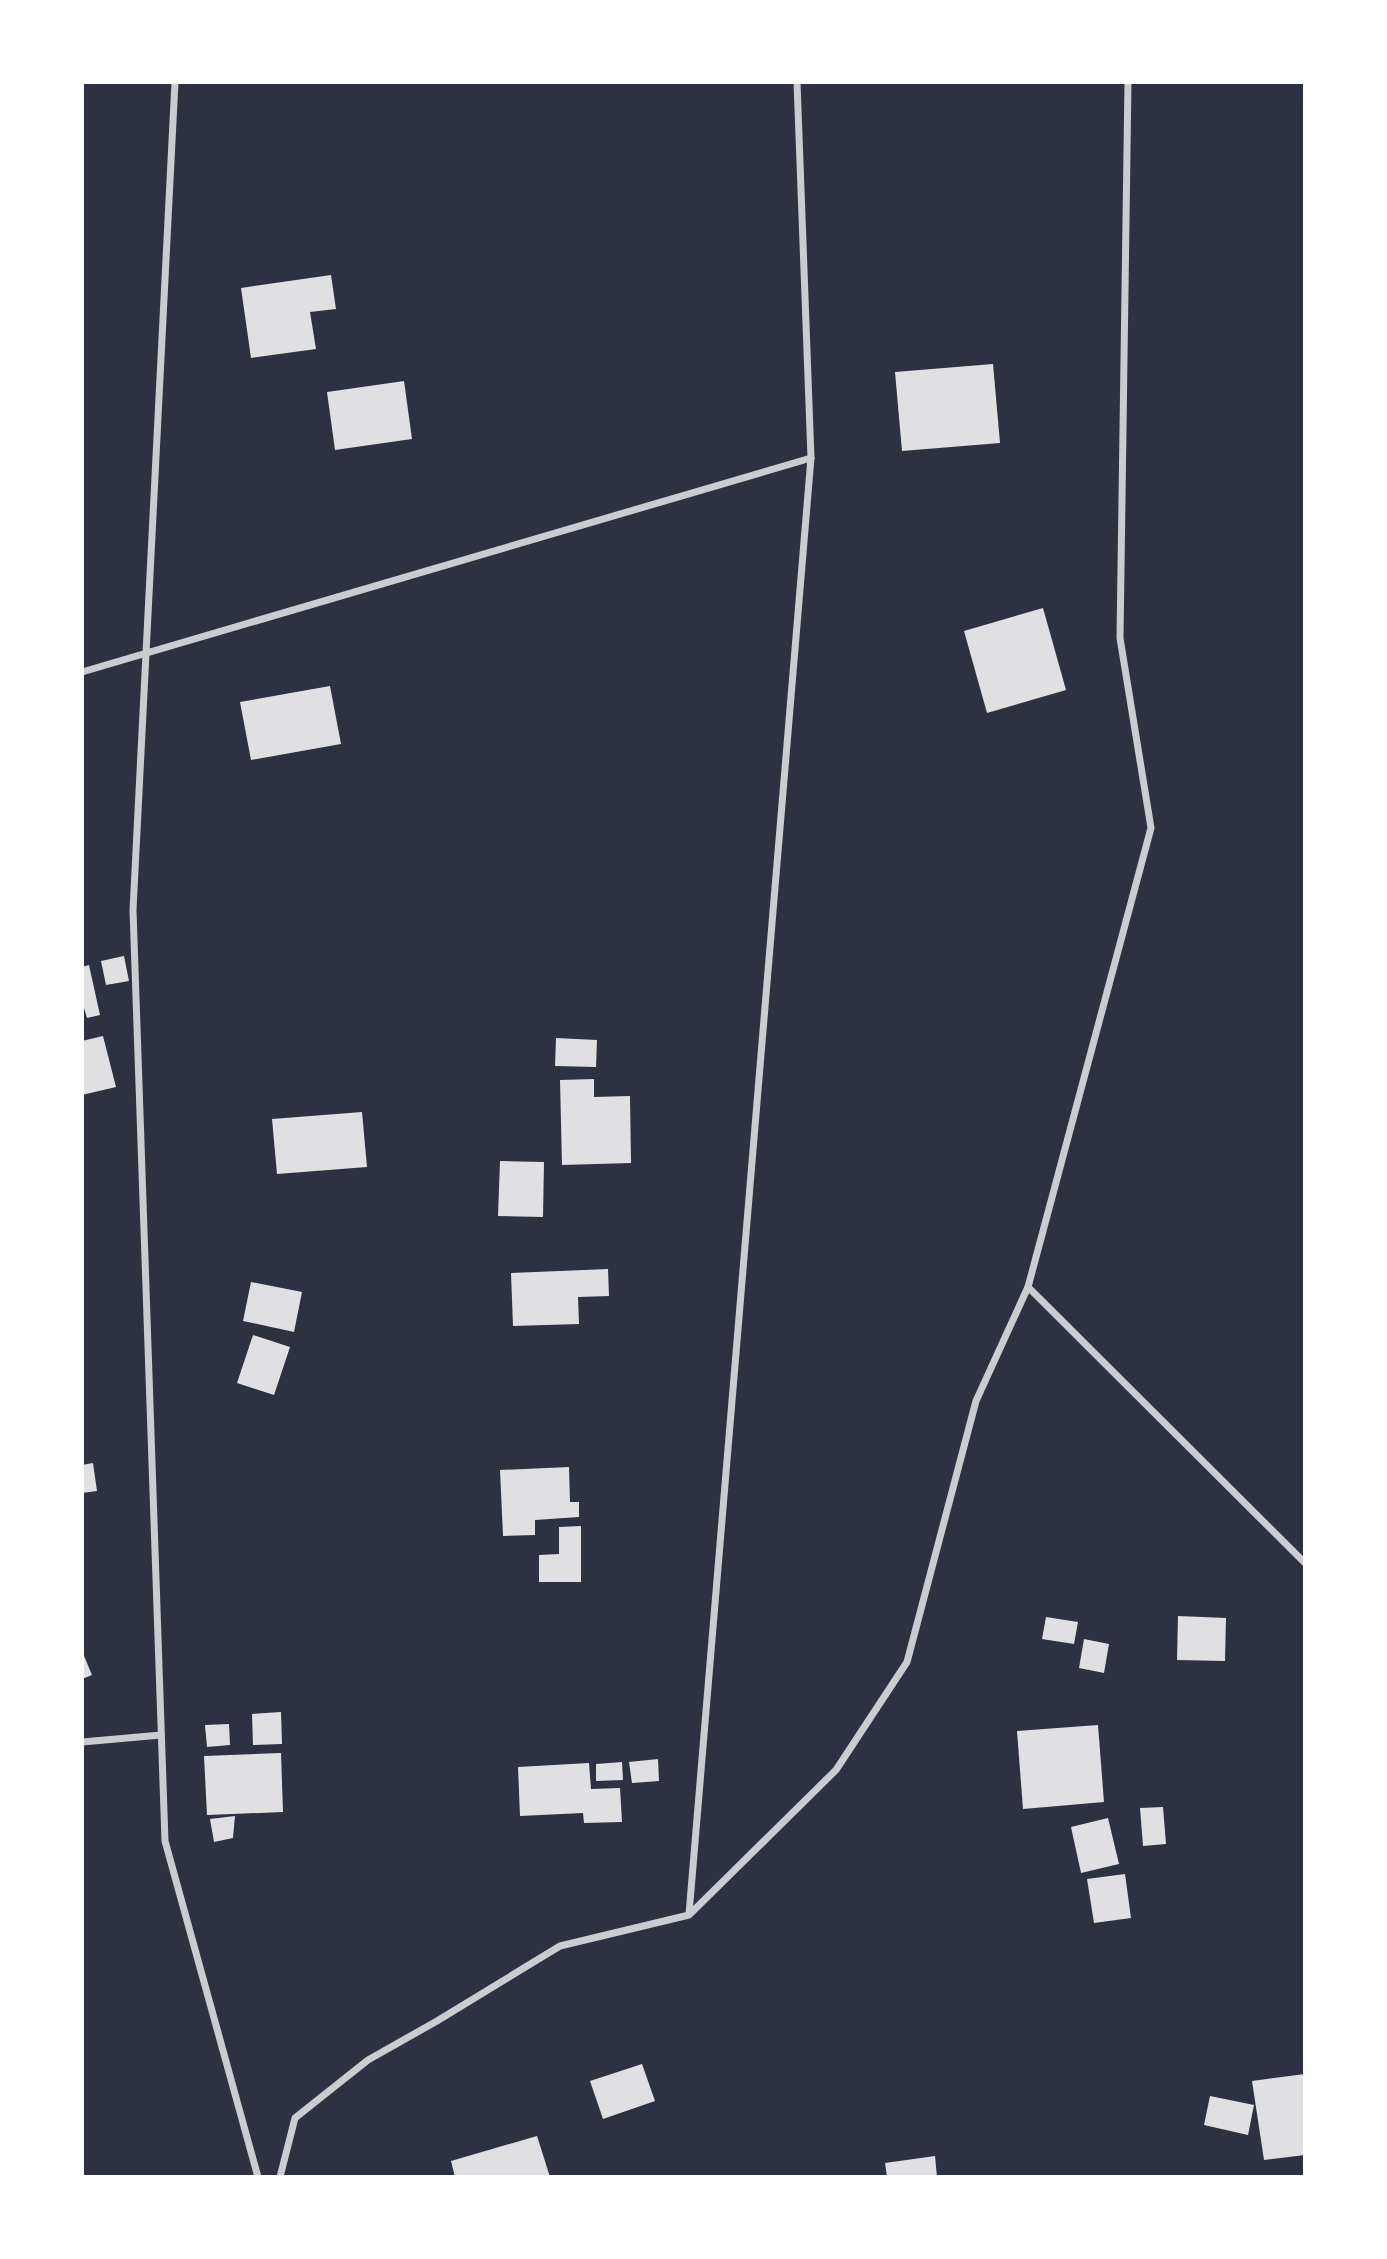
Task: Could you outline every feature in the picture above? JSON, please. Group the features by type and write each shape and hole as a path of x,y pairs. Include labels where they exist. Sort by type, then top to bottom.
{"street":[{"path":"175,82 133,910 165,1841 258,2177"},
{"path":"689,1915 811,458 797,82"},
{"path":"280,2177 295,2118 368,2060 560,1946 689,1915 836,1770 907,1662 976,1401 1028,1287 1151,828 1120,638 1128,82"},
{"path":"82,672 811,458"},
{"path":"1028,1287 1305,1563"},
{"path":"82,1742 161,1735"}],"building":[{"path":"331,275 336,309 310,312 316,349 251,358 241,288"},
{"path":"993,364 1000,443 902,451 895,372"},
{"path":"404,381 412,439 335,450 327,392"},
{"path":"1043,608 1066,690 987,713 964,631"},
{"path":"330,686 341,744 251,760 240,702"},
{"path":"124,956 129,981 106,985 101,961"},
{"path":"89,965 100,1015 87,1018 84,1008 82,1009 82,967"},
{"path":"103,1036 116,1087 82,1095 82,1041"},
{"path":"556,1038 597,1040 596,1067 555,1066"},
{"path":"594,1079 594,1097 630,1096 631,1163 562,1165 560,1080"},
{"path":"362,1112 367,1167 277,1174 272,1119"},
{"path":"500,1161 544,1162 543,1217 498,1216"},
{"path":"608,1269 609,1296 578,1297 579,1324 513,1326 511,1273"},
{"path":"251,1282 302,1292 294,1332 243,1321"},
{"path":"253,1335 290,1347 274,1395 237,1383"},
{"path":"93,1463 97,1491 82,1493 82,1465"},
{"path":"569,1467 570,1502 579,1502 579,1517 535,1520 535,1535 503,1536 500,1470"},
{"path":"581,1526 581,1582 539,1582 539,1555 559,1554 559,1527"},
{"path":"1178,1616 1226,1618 1225,1661 1177,1660"},
{"path":"1046,1617 1078,1622 1074,1644 1042,1639"},
{"path":"1084,1639 1109,1644 1104,1673 1079,1668"},
{"path":"82,1651 92,1675 82,1679"},
{"path":"281,1712 282,1744 253,1745 252,1714"},
{"path":"229,1724 230,1745 207,1747 205,1725"},
{"path":"1098,1725 1104,1802 1023,1809 1017,1731"},
{"path":"281,1753 283,1812 207,1815 204,1756"},
{"path":"658,1759 659,1781 632,1783 629,1762"},
{"path":"622,1762 623,1780 596,1781 596,1764"},
{"path":"589,1763 591,1789 620,1788 622,1822 584,1823 583,1813 520,1816 518,1767"},
{"path":"1163,1807 1166,1844 1143,1846 1140,1808"},
{"path":"235,1816 233,1838 214,1842 210,1819"},
{"path":"1108,1818 1119,1864 1081,1873 1071,1827"},
{"path":"1125,1874 1131,1918 1094,1923 1087,1879"},
{"path":"642,2064 655,2101 603,2119 590,2081"},
{"path":"1305,2074 1305,2155 1264,2160 1252,2081"},
{"path":"1210,2096 1254,2105 1248,2135 1204,2125"},
{"path":"537,2136 550,2177 455,2177 451,2161"},
{"path":"935,2156 937,2177 887,2177 885,2163"}]}
